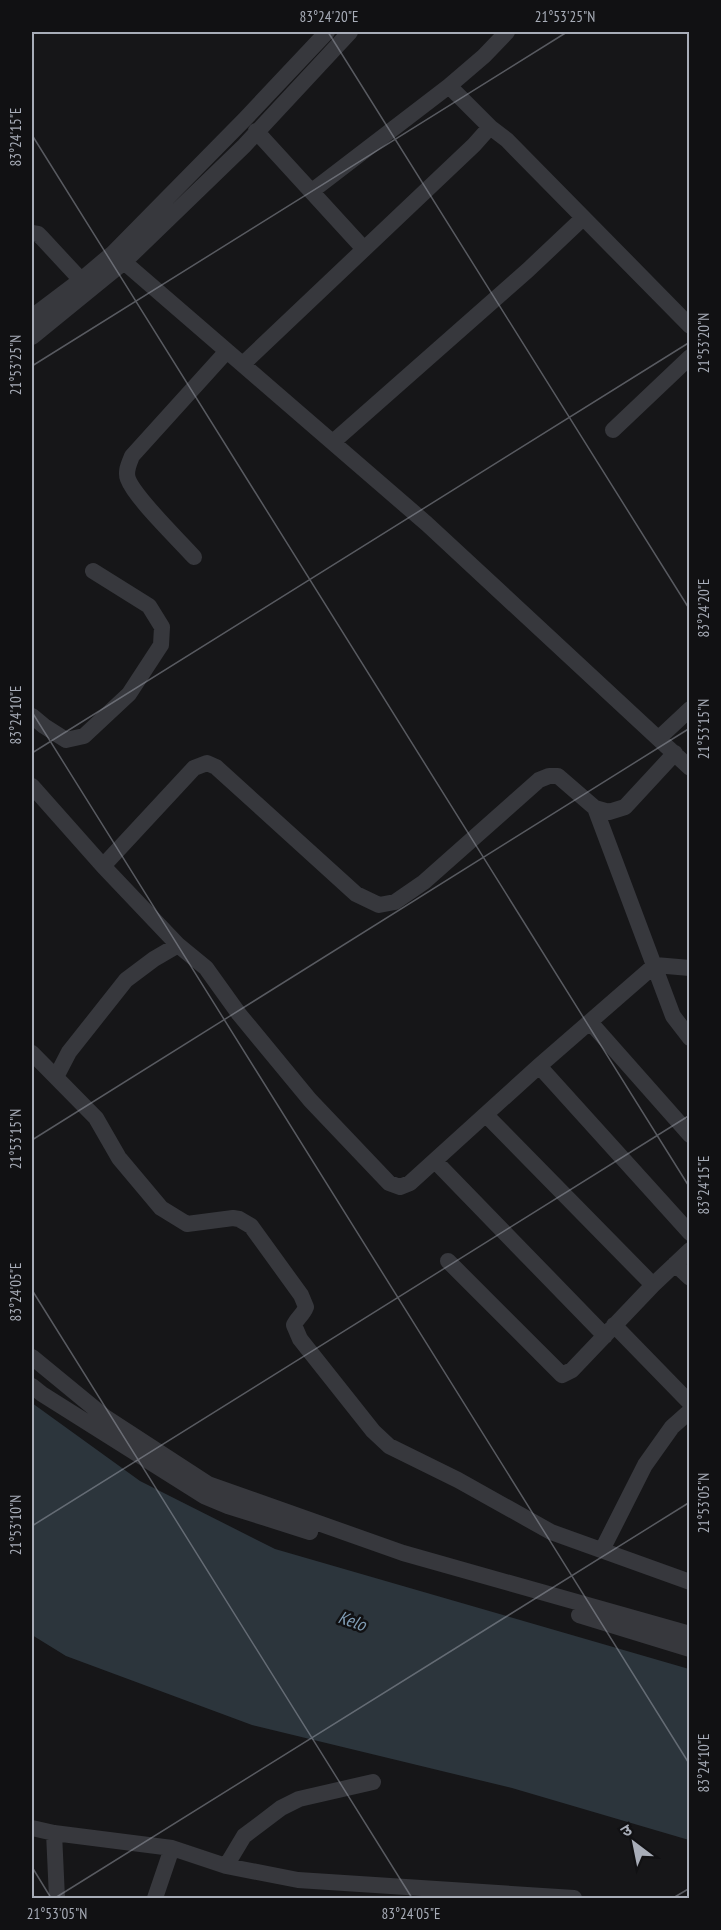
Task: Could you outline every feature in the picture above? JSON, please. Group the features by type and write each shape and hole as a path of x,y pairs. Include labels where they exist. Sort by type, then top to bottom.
{"street":[{"path":"32,317 113,253 327,32"},
{"path":"32,337 124,262 244,146 350,32"},
{"path":"312,191 449,86 484,56 507,32"},
{"path":"449,86 490,127 507,140 690,326"},
{"path":"243,364 474,145 490,127"},
{"path":"256,131 364,249"},
{"path":"333,442 528,270 583,218"},
{"path":"32,233 38,234 81,280"},
{"path":"124,262 427,524 690,768"},
{"path":"194,556 136,493 128,478 127,468 132,456 227,351"},
{"path":"613,430 690,357"},
{"path":"32,716 66,740 84,736 129,694 161,645 162,627 149,606 93,571"},
{"path":"659,738 690,709"},
{"path":"103,866 194,768 207,763 216,767 356,894 379,905 395,902 424,882 539,780 549,776 558,776 595,808 609,812 625,807 675,753"},
{"path":"32,786 103,866 178,945 206,968 239,1014 310,1100 389,1183 400,1187 410,1183 655,965 690,968"},
{"path":"595,808 673,1016 690,1038"},
{"path":"56,1077 69,1052 126,981 154,959 178,945"},
{"path":"590,1022 690,1135"},
{"path":"32,1053 96,1118 119,1158 161,1209 188,1224 232,1218 240,1219 251,1226 301,1295 306,1307 294,1325 300,1339 373,1431 389,1446 458,1480 551,1532 690,1582"},
{"path":"539,1066 690,1233"},
{"path":"486,1115 653,1285"},
{"path":"435,1161 610,1330 690,1403"},
{"path":"448,1261 562,1375 572,1370 653,1285 690,1250"},
{"path":"675,1264 690,1278"},
{"path":"32,1357 105,1417 208,1484 403,1553 690,1634"},
{"path":"32,1386 204,1496 228,1506 690,1649"},
{"path":"602,1550 645,1465 672,1427 690,1411"},
{"path":"226,1866 244,1836 281,1808 299,1799 373,1782"},
{"path":"32,1828 54,1833 172,1848 226,1866 298,1880 574,1899"},
{"path":"54,1833 57,1899"},
{"path":"155,1899 172,1848"}],"water":[{"name":"Kelo","path":"32,1403 140,1481 275,1549 689,1669 689,1840 512,1788 252,1725 66,1656 32,1635"}]}
